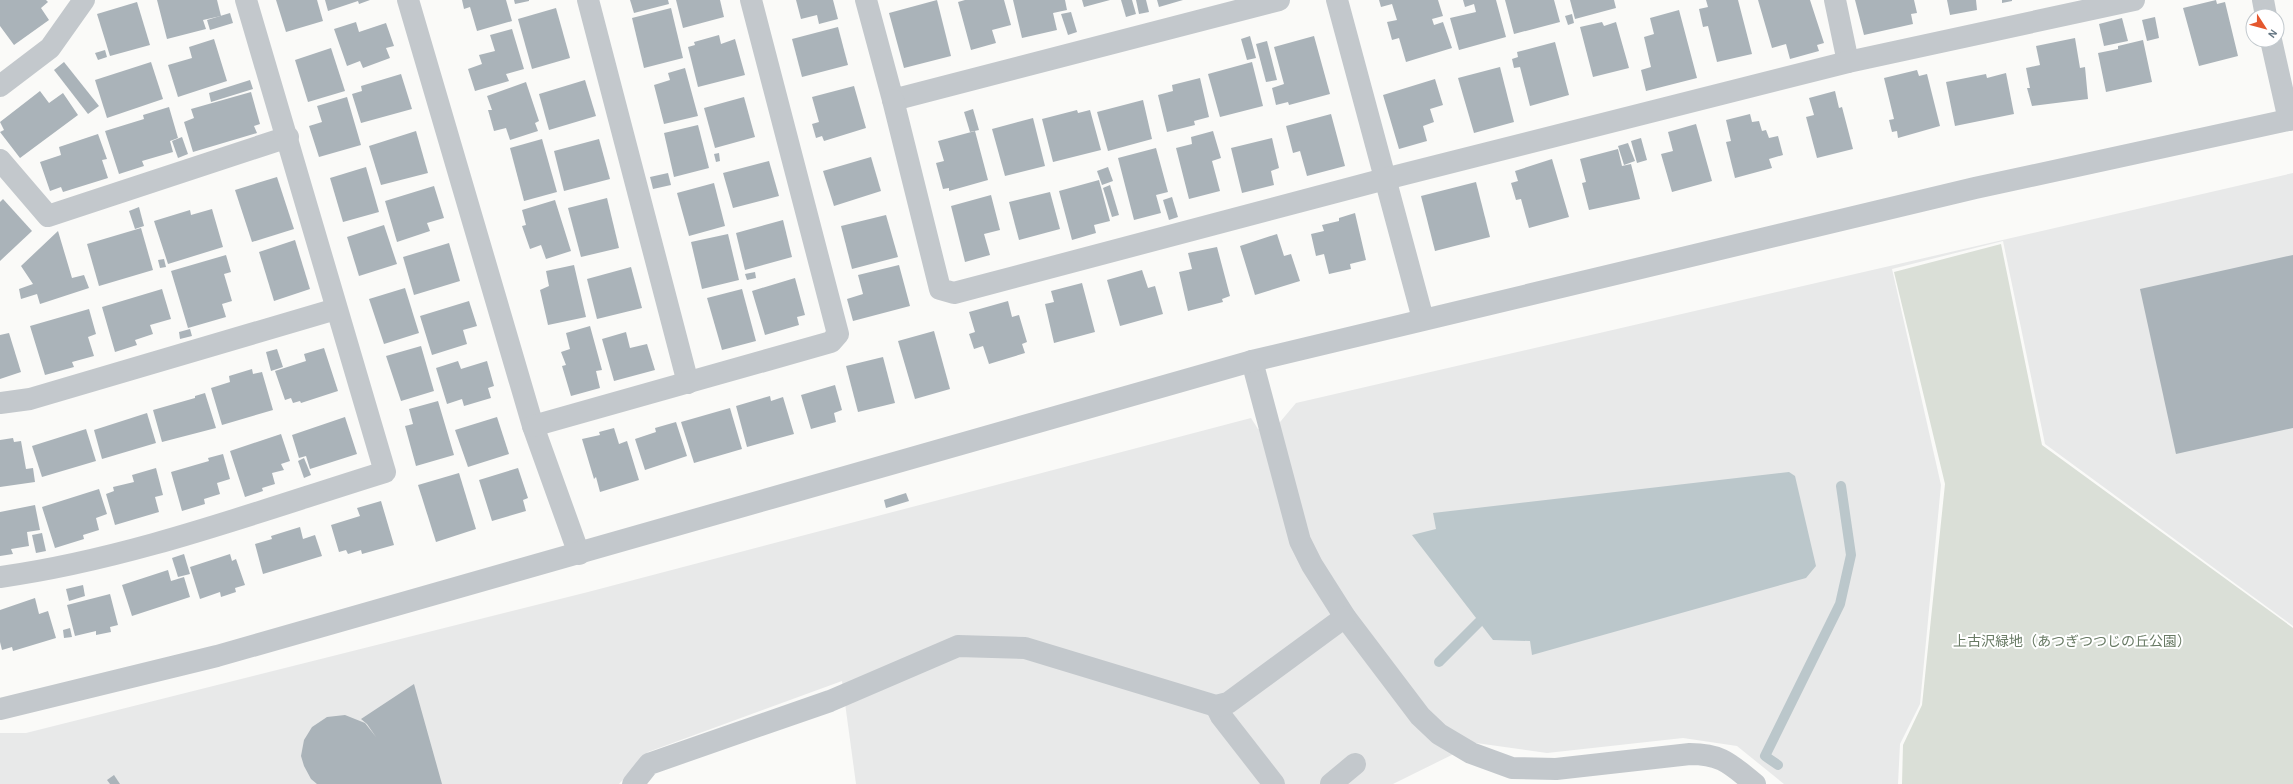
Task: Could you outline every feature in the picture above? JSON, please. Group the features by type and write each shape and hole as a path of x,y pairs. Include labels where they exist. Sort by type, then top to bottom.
{"street":[{"path":"0,86 50,48 84,0"},
{"path":"0,577 49,570 135,549 385,472 336,308 288,137 246,0"},
{"path":"408,0 533,426 579,554"},
{"path":"588,0 688,383"},
{"path":"533,426 830,342 838,334 751,0"},
{"path":"866,0 893,100 940,288 954,293 1385,179 1848,62 2134,0"},
{"path":"893,100 1279,0"},
{"path":"1337,0 1423,319"},
{"path":"1835,0 1848,62"},
{"path":"0,709 218,656 1252,361 1968,190 2291,119 2273,48"},
{"path":"0,160 48,216 288,137"},
{"path":"0,403 30,399 336,308"},
{"path":"1252,361 1300,541 1312,565 1345,617 1420,716 1439,734 1471,753 1512,768 1556,769 1690,754 1708,754 1722,759 1755,784"},
{"path":"633,784 649,764 830,701 958,646 1025,648 1216,706 1228,703 1345,617"},
{"path":"1216,706 1221,716 1274,784"},
{"path":"1331,784 1355,764"}],"shaded area":[{"path":"2293,173 2293,626 2045,444 2003,241 1892,269 1941,485 1920,704 1900,744 1898,784 1784,784 1737,746 1683,738 1547,753 1476,743 1393,784 856,784 842,681 648,752 619,784 0,784 0,733 26,733 588,592 1251,418 1258,429 1275,428 1296,403"},
{"path":"1789,472 1795,476 1816,566 1806,578 1532,655 1530,641 1493,640 1412,535 1436,529 1433,513"}],"green space":[{"name":"上古沢緑地（あつぎつつじの丘公園）","path":"2001,244 2042,445 2293,628 2293,784 1902,784 1903,745 1922,705 1945,484 1894,272"}],"building":[{"path":"0,0 46,0 48,2 41,8 49,20 14,45 0,26"},
{"path":"157,0 217,0 221,16 203,20 206,29 167,39"},
{"path":"276,0 317,0 323,21 286,32"},
{"path":"325,0 370,0 359,4 358,1 328,11"},
{"path":"462,0 506,0 512,21 477,31 470,7 464,9"},
{"path":"514,0 529,0 529,1 515,4"},
{"path":"630,0 668,0 669,4 634,13"},
{"path":"676,0 720,0 724,17 683,28"},
{"path":"796,0 833,0 838,19 819,24 817,15 801,19"},
{"path":"937,0 951,56 904,68 889,13"},
{"path":"965,0 1004,0 1011,25 992,30 996,43 971,50 958,2"},
{"path":"1013,0 1065,0 1067,10 1053,13 1057,30 1022,38"},
{"path":"1082,0 1110,0 1084,7"},
{"path":"1121,0 1132,0 1136,14 1126,17"},
{"path":"1136,0 1146,0 1149,12 1139,14"},
{"path":"1157,0 1183,0 1159,7"},
{"path":"1379,0 1438,0 1443,16 1432,19 1434,25 1443,22 1452,48 1406,62 1399,38 1392,40 1387,22 1397,20 1392,4 1381,7"},
{"path":"1463,0 1496,0 1506,37 1459,50 1450,18 1476,12 1474,4 1465,7"},
{"path":"1505,0 1554,0 1560,22 1514,34"},
{"path":"1570,0 1614,0 1616,8 1575,19"},
{"path":"1706,0 1738,0 1752,54 1717,62 1708,26 1703,27 1699,9 1708,7"},
{"path":"1758,0 1810,0 1824,43 1817,45 1819,51 1790,59 1786,44 1772,48"},
{"path":"1855,0 1914,0 1917,13 1911,14 1913,24 1864,35"},
{"path":"1947,0 1976,0 1977,10 1950,15"},
{"path":"2002,0 2012,0 2012,1 2002,3"},
{"path":"2216,0 2217,4 2225,2 2238,56 2199,66 2183,8"},
{"path":"137,2 150,45 110,56 97,14"},
{"path":"556,8 570,58 532,69 518,19"},
{"path":"671,8 683,58 644,68 632,18"},
{"path":"1679,10 1697,78 1646,91 1641,70 1651,67 1644,37 1654,34 1650,18"},
{"path":"1071,12 1077,32 1068,35 1061,14"},
{"path":"230,13 233,23 210,30 207,20"},
{"path":"1572,14 1574,23 1568,25 1565,16"},
{"path":"2155,17 2159,38 2147,41 2142,20"},
{"path":"2122,18 2128,41 2104,46 2099,24"},
{"path":"356,22 359,32 386,23 394,46 386,48 390,58 363,68 360,61 347,66 334,29"},
{"path":"1602,22 1604,26 1616,22 1629,68 1593,77 1580,27"},
{"path":"838,27 848,65 802,77 792,39"},
{"path":"512,29 524,69 506,74 509,81 475,91 468,69 482,64 479,55 495,51 490,35"},
{"path":"719,35 721,44 735,39 745,75 698,87 688,47 695,45 694,42"},
{"path":"1250,36 1256,58 1247,60 1241,39"},
{"path":"1314,36 1330,94 1289,105 1288,102 1276,105 1272,88 1284,84 1274,47"},
{"path":"2075,38 2080,68 2085,67 2088,99 2032,106 2027,88 2030,88 2026,68 2040,65 2036,46"},
{"path":"214,39 227,81 178,97 168,65 192,58 189,47"},
{"path":"2143,40 2152,82 2106,92 2098,53 2118,49 2118,46"},
{"path":"1267,41 1277,80 1266,82 1256,44"},
{"path":"1555,42 1569,95 1530,106 1520,67 1514,68 1512,59 1518,57 1517,52"},
{"path":"331,48 345,91 308,102 295,60"},
{"path":"105,50 107,57 98,60 95,53"},
{"path":"64,62 99,106 88,114 54,70"},
{"path":"151,62 163,99 107,118 95,80"},
{"path":"1252,62 1263,106 1220,117 1208,74"},
{"path":"1500,67 1514,122 1474,133 1458,78"},
{"path":"685,68 698,116 664,124 654,85 670,80 668,73"},
{"path":"1917,70 1919,76 1927,74 1940,126 1898,138 1897,131 1892,132 1889,120 1894,119 1884,78"},
{"path":"2006,73 2014,114 1955,126 1946,82 1986,74 1987,78"},
{"path":"401,74 412,109 361,123 352,94 362,91 361,86"},
{"path":"1200,78 1209,117 1194,121 1195,125 1167,132 1158,95 1173,91 1172,85"},
{"path":"1435,79 1443,105 1430,109 1434,122 1423,126 1427,141 1399,149 1383,95"},
{"path":"250,80 253,89 211,102 209,93"},
{"path":"585,80 596,116 549,130 539,94"},
{"path":"526,82 539,121 535,123 538,131 510,140 506,128 494,131 488,110 492,110 487,96"},
{"path":"854,86 866,128 824,141 822,136 816,138 812,124 819,122 812,97"},
{"path":"40,91 49,103 63,93 78,115 20,158 0,132 4,130 0,122"},
{"path":"1835,91 1839,108 1842,107 1853,149 1817,158 1806,117 1814,115 1809,98"},
{"path":"251,92 260,124 254,126 257,133 193,152 184,122 194,118 191,109"},
{"path":"347,97 361,145 319,157 309,126 322,122 317,106"},
{"path":"744,97 755,137 715,148 704,108"},
{"path":"1143,100 1152,139 1108,151 1097,112"},
{"path":"169,107 178,138 170,141 173,152 142,161 144,166 119,174 105,131 144,119 143,115"},
{"path":"973,109 979,130 970,132 964,112"},
{"path":"1077,110 1078,113 1090,110 1101,150 1053,162 1042,119"},
{"path":"1331,114 1345,166 1307,176 1300,151 1293,153 1286,126"},
{"path":"1750,114 1752,122 1759,121 1762,131 1766,130 1769,138 1778,136 1783,155 1769,159 1772,168 1735,178 1726,142 1731,141 1726,120"},
{"path":"1033,118 1045,166 1005,176 992,129"},
{"path":"1696,124 1712,181 1672,192 1661,154 1673,151 1668,132"},
{"path":"698,125 709,168 674,177 664,133"},
{"path":"416,131 428,173 381,185 369,146"},
{"path":"975,131 988,180 949,191 949,188 943,189 936,163 944,161 938,141"},
{"path":"1213,131 1221,158 1212,161 1220,191 1189,199 1176,148 1192,144 1191,137"},
{"path":"98,134 107,159 102,160 108,178 63,192 61,187 50,191 40,162 61,155 59,147"},
{"path":"182,137 188,154 178,158 172,141"},
{"path":"1272,138 1279,168 1271,171 1274,185 1242,193 1231,148"},
{"path":"1641,138 1647,160 1637,163 1631,141"},
{"path":"542,139 557,192 524,201 510,148"},
{"path":"599,139 610,179 564,191 554,151"},
{"path":"1628,143 1635,161 1624,165 1618,146"},
{"path":"1156,148 1168,192 1156,195 1161,213 1134,220 1118,158"},
{"path":"1618,149 1622,166 1631,164 1640,199 1589,210 1582,183 1586,182 1580,159"},
{"path":"719,153 720,161 716,162 714,154"},
{"path":"871,157 881,191 834,206 823,171"},
{"path":"1552,159 1569,217 1529,228 1521,199 1516,200 1511,183 1518,181 1515,171"},
{"path":"769,161 779,196 733,208 723,173"},
{"path":"366,167 379,212 343,222 330,178"},
{"path":"1108,167 1113,181 1102,185 1097,171"},
{"path":"668,173 671,185 653,189 650,177"},
{"path":"277,177 294,229 252,242 235,190"},
{"path":"1099,180 1110,221 1094,225 1096,233 1072,240 1059,191"},
{"path":"1476,182 1490,237 1435,251 1421,196"},
{"path":"714,183 725,226 689,236 677,193"},
{"path":"1110,185 1119,215 1112,217 1103,188"},
{"path":"434,186 444,218 427,223 430,231 397,242 385,201"},
{"path":"1050,192 1060,229 1019,240 1009,202"},
{"path":"991,195 1000,230 984,234 990,255 965,262 951,206"},
{"path":"1172,197 1178,217 1169,220 1163,200"},
{"path":"607,198 619,248 581,257 568,208"},
{"path":"3,199 32,231 0,261 0,202"},
{"path":"555,200 571,251 546,259 541,245 530,249 522,226 526,225 522,210"},
{"path":"139,207 144,226 135,229 129,211"},
{"path":"212,209 223,247 168,264 154,221 190,210 191,215"},
{"path":"1355,213 1366,260 1350,264 1351,269 1329,274 1324,254 1316,256 1311,234 1324,231 1322,225 1339,221 1339,218"},
{"path":"886,215 898,257 852,269 841,226"},
{"path":"783,220 792,257 745,270 736,233"},
{"path":"384,225 397,264 359,276 347,237"},
{"path":"141,228 153,270 99,286 87,244"},
{"path":"58,231 72,278 84,275 89,288 40,304 37,294 21,299 19,289 33,284 21,266"},
{"path":"728,234 739,280 702,289 691,242"},
{"path":"1277,234 1284,256 1291,254 1300,281 1255,295 1240,246"},
{"path":"295,240 310,289 274,301 259,252"},
{"path":"449,243 460,281 414,295 403,257"},
{"path":"1217,247 1230,296 1222,299 1223,302 1188,311 1179,272 1192,269 1188,253"},
{"path":"226,255 231,272 224,274 232,301 222,304 226,317 188,328 171,271"},
{"path":"2293,255 2293,428 2176,454 2140,289"},
{"path":"164,259 166,267 160,268 158,260"},
{"path":"574,265 586,317 548,325 540,290 549,286 546,271"},
{"path":"899,265 910,306 853,321 847,299 863,294 858,275"},
{"path":"631,267 642,308 597,319 587,279"},
{"path":"1142,270 1148,288 1155,286 1163,314 1120,326 1107,280"},
{"path":"755,272 756,278 747,280 745,274"},
{"path":"795,278 805,315 797,317 799,325 765,335 752,291"},
{"path":"1082,283 1095,332 1054,343 1045,304 1054,302 1051,291"},
{"path":"405,288 419,333 384,344 369,299"},
{"path":"162,289 171,319 150,325 153,334 135,340 137,345 115,352 102,307"},
{"path":"742,289 756,341 722,350 707,298"},
{"path":"469,301 477,326 463,330 467,344 432,355 420,316"},
{"path":"1008,301 1012,317 1019,315 1027,342 1022,344 1025,353 989,364 983,346 974,349 969,334 975,332 969,312"},
{"path":"89,309 96,334 88,337 94,356 72,362 74,367 45,375 30,326"},
{"path":"590,326 602,370 596,371 600,388 571,396 562,366 566,365 561,352 570,349 566,333"},
{"path":"190,329 192,336 180,339 179,332"},
{"path":"934,331 950,389 915,399 898,341"},
{"path":"626,332 630,348 647,344 655,370 614,381 602,339"},
{"path":"9,333 21,372 0,379 0,335"},
{"path":"421,346 434,391 401,401 386,356"},
{"path":"324,348 338,391 301,403 300,401 293,403 291,398 285,400 275,371 306,361 304,354"},
{"path":"277,349 283,367 271,371 266,352"},
{"path":"883,357 895,403 858,412 846,366"},
{"path":"458,361 461,369 487,361 494,386 488,388 491,398 464,406 462,399 447,404 436,368"},
{"path":"252,369 253,374 262,372 273,410 222,425 211,388 230,382 229,376"},
{"path":"835,385 842,410 834,413 836,422 811,429 801,395"},
{"path":"205,393 216,428 162,442 153,410 195,398 195,396"},
{"path":"770,396 771,401 783,397 794,434 747,447 736,406"},
{"path":"438,401 454,455 416,466 405,426 413,424 409,409"},
{"path":"730,408 742,449 694,463 681,422"},
{"path":"147,413 156,443 102,459 94,430"},
{"path":"345,417 357,454 310,469 306,456 299,458 292,435"},
{"path":"497,417 509,454 468,467 455,430"},
{"path":"676,422 687,456 645,470 635,439 656,432 655,428"},
{"path":"614,428 619,444 627,441 639,480 600,492 596,477 594,479 582,439 600,435 599,432"},
{"path":"86,429 96,461 42,477 32,446"},
{"path":"281,434 290,461 281,464 284,470 272,473 275,484 262,488 263,491 245,497 230,451"},
{"path":"13,438 14,442 21,441 26,469 33,468 35,482 0,487 0,440"},
{"path":"223,454 230,479 217,483 220,494 204,499 205,504 182,511 171,472 209,461 208,458"},
{"path":"304,458 311,475 304,478 298,461"},
{"path":"156,468 163,495 155,497 159,512 115,525 106,494 114,491 113,487 134,482 132,475"},
{"path":"518,468 528,498 523,500 526,511 492,521 479,480"},
{"path":"459,473 476,529 436,542 418,485"},
{"path":"99,489 107,514 96,518 99,530 83,535 84,539 55,548 42,507"},
{"path":"906,493 909,501 886,508 884,500"},
{"path":"381,501 394,545 362,554 361,550 348,554 346,550 339,552 331,525 360,516 357,508"},
{"path":"35,505 40,530 27,532 29,546 11,549 13,554 0,556 0,512"},
{"path":"300,527 303,539 315,535 322,556 263,574 255,544 272,539 271,536"},
{"path":"42,533 46,551 36,553 32,535"},
{"path":"184,554 190,574 178,577 172,558"},
{"path":"230,554 232,561 236,559 245,585 235,588 236,592 221,597 220,592 200,599 190,567"},
{"path":"168,570 171,581 184,577 190,597 132,616 122,585"},
{"path":"83,585 85,596 69,601 66,589"},
{"path":"110,594 118,625 110,627 111,632 96,635 96,631 75,636 67,605"},
{"path":"35,598 39,614 48,611 56,638 13,651 12,647 2,650 0,642 0,610"},
{"path":"70,628 72,637 64,638 63,630"},
{"path":"414,684 442,784 317,784 311,779 304,766 301,756 304,740 312,727 327,717 345,715 365,723 376,737 367,724 361,719"},
{"path":"114,775 120,784 110,784 107,780"}],"waterway":[{"path":"1778,765 1765,756 1840,604 1851,555 1841,486"},
{"path":"1439,662 1479,622"}]}
